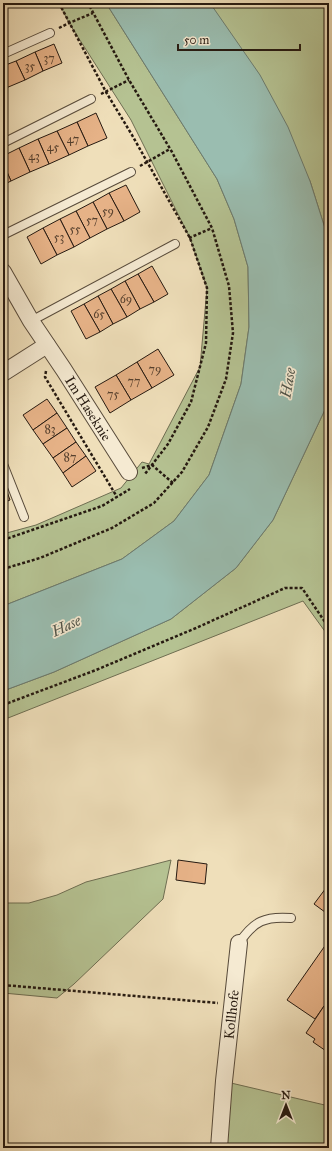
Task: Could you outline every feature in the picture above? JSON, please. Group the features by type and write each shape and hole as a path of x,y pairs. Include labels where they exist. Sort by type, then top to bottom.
{"street":[{"name":"Im Haseknie","path":"3,272 31,321 135,476"},
{"path":"3,373 47,345"},
{"name":"Kollhofe","path":"219,1148 224,1081 239,943"}],"lane":[{"path":"3,54 50,33"},
{"path":"3,143 92,99"},
{"path":"3,235 131,172"},
{"path":"31,321 175,244"},
{"path":"3,464 24,517"},
{"name":"Kollhofe","path":"239,943 247,931 260,921 277,917 291,918"}],"path":[{"path":"59,3 106,92 190,238 206,288 206,343 191,402 168,444 152,465 135,476"},
{"path":"3,569 40,558 112,528 154,503 182,472 208,427 226,379 232,333 229,286 212,228 170,149 128,80 88,3"},
{"path":"50,33 69,23 94,13"},
{"path":"92,99 128,80"},
{"path":"131,172 147,161 170,149"},
{"path":"175,244 212,228"},
{"path":"47,345 45,377 117,497"},
{"path":"152,465 173,483"},
{"path":"3,540 102,506 131,488"},
{"path":"3,705 96,670 196,628 285,588 302,588 329,628"},
{"path":"3,985 233,1004"}],"green space":[{"path":"59,3 106,3 217,179 234,219 248,267 249,327 241,384 209,475 174,521 122,559 3,606 3,534 36,525 121,488 142,462 149,464 200,367 207,288 190,238 131,120 69,23"},
{"path":"210,3 329,3 329,241 310,181"},
{"path":"329,401 329,637 303,601 3,720 3,691 54,672 171,619 236,568 273,520"},
{"path":"171,860 163,899 74,984 57,998 3,993 3,903 29,903 57,895 86,882"},
{"path":"231,1083 329,1106 329,1148 225,1148"}],"water":[{"name":"Hase","path":"106,3 210,3 260,75 288,127 310,181 329,241 329,401 273,520 236,568 171,619 54,672 3,691 3,606 122,559 174,521 209,475 241,384 249,327 248,267 234,219 217,179"}],"building":[{"path":"54,44 62,63 43,71 35,52"},
{"path":"35,52 43,71 25,80 16,61"},
{"path":"16,61 25,80 6,88 3,82 3,66"},
{"path":"96,113 107,138 88,146 77,122"},
{"path":"77,122 88,146 69,155 57,131"},
{"path":"57,131 69,155 49,164 38,139"},
{"path":"38,139 49,164 30,172 19,148"},
{"path":"19,148 30,172 11,181 3,163 3,156"},
{"path":"3,163 11,181 3,185"},
{"path":"126,185 140,212 124,221 109,193"},
{"path":"109,193 124,221 107,229 93,202"},
{"path":"93,202 107,229 90,238 76,211"},
{"path":"76,211 90,238 74,247 60,219"},
{"path":"60,219 74,247 57,255 43,228"},
{"path":"43,228 57,255 41,264 27,237"},
{"path":"152,266 168,294 154,302 138,274"},
{"path":"138,274 154,302 140,309 125,281"},
{"path":"125,281 140,309 127,317 111,289"},
{"path":"111,289 127,317 113,324 98,296"},
{"path":"98,296 113,324 100,332 84,304"},
{"path":"84,304 100,332 86,339 71,311"},
{"path":"158,349 174,375 152,388 137,362"},
{"path":"137,362 152,388 131,400 116,375"},
{"path":"116,375 131,400 110,413 95,387"},
{"path":"47,399 57,413 33,430 23,415"},
{"path":"57,413 67,428 43,444 33,430"},
{"path":"67,428 76,442 53,458 43,444"},
{"path":"76,442 86,456 63,473 53,458"},
{"path":"86,456 96,471 72,487 63,473"},
{"path":"3,486 5,486 10,500 3,503"},
{"path":"178,860 207,864 205,884 176,880"},
{"path":"329,884 329,915 314,904"},
{"path":"329,940 329,999 315,1019 287,1000"},
{"path":"324,1006 329,1010 329,1053 313,1042 315,1039 306,1033"}]}
